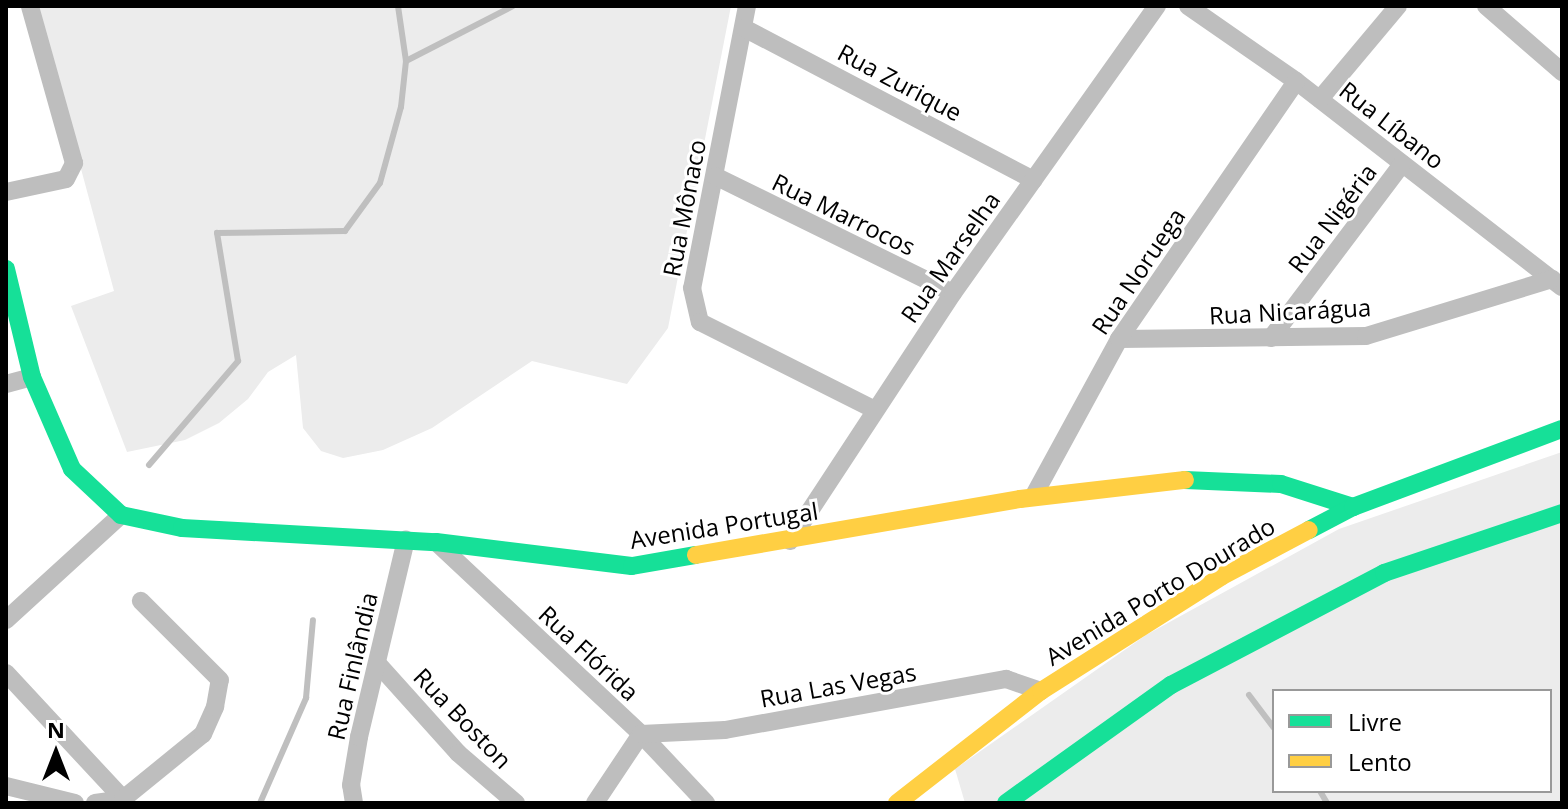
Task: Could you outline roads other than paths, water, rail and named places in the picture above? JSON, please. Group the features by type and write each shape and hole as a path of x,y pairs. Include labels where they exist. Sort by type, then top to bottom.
{"street":[{"path":"6,192 66,179 74,163 30,6"},
{"name":"Rua Mônaco","path":"747,6 692,288 700,322 875,410"},
{"name":"Rua Marselha","path":"790,541 953,293 1157,6"},
{"name":"Rua Líbano","path":"1188,6 1320,99 1557,283"},
{"path":"1320,99 1398,6"},
{"path":"1486,6 1562,72"},
{"name":"Rua Zurique","path":"744,28 1034,180"},
{"name":"Rua Noruega","path":"1033,497 1119,339 1296,81"},
{"name":"Rua Nigéria","path":"1271,338 1402,164"},
{"name":"Rua Marrocos","path":"715,176 953,293"},
{"path":"6,269 32,377 72,469 121,515 6,620"},
{"name":"Rua Nicarágua","path":"1119,339 1366,336 1557,283"},
{"path":"6,384 32,377"},
{"name":"Avenida Porto Dourado","path":"897,803 1041,691 1222,576 1353,507 1562,429"},
{"name":"Avenida Portugal","path":"121,515 182,528 436,542 632,566 1033,497 1211,478 1281,484 1353,507"},
{"path":"1006,803 1171,685 1384,573 1562,513"},
{"name":"Rua Finlândia","path":"354,803 351,785 359,737 406,540"},
{"name":"Rua Flórida","path":"436,542 641,734 706,803"},
{"path":"95,803 123,799 203,734 220,680 141,601"},
{"name":"Rua Boston","path":"378,664 458,753 516,803"},
{"path":"6,673 123,799"},
{"name":"Rua Las Vegas","path":"641,734 725,730 1006,679 1041,691"},
{"path":"595,803 641,734"},
{"path":"6,786 75,803"}],"waterway":[{"path":"149,465 238,361 217,233 345,231 380,183 401,107 406,61 398,6"},
{"path":"406,61 513,6"},
{"path":"260,803 306,698 313,620"},
{"path":"1249,695 1272,725"},
{"path":"1321,793 1327,803"}]}
